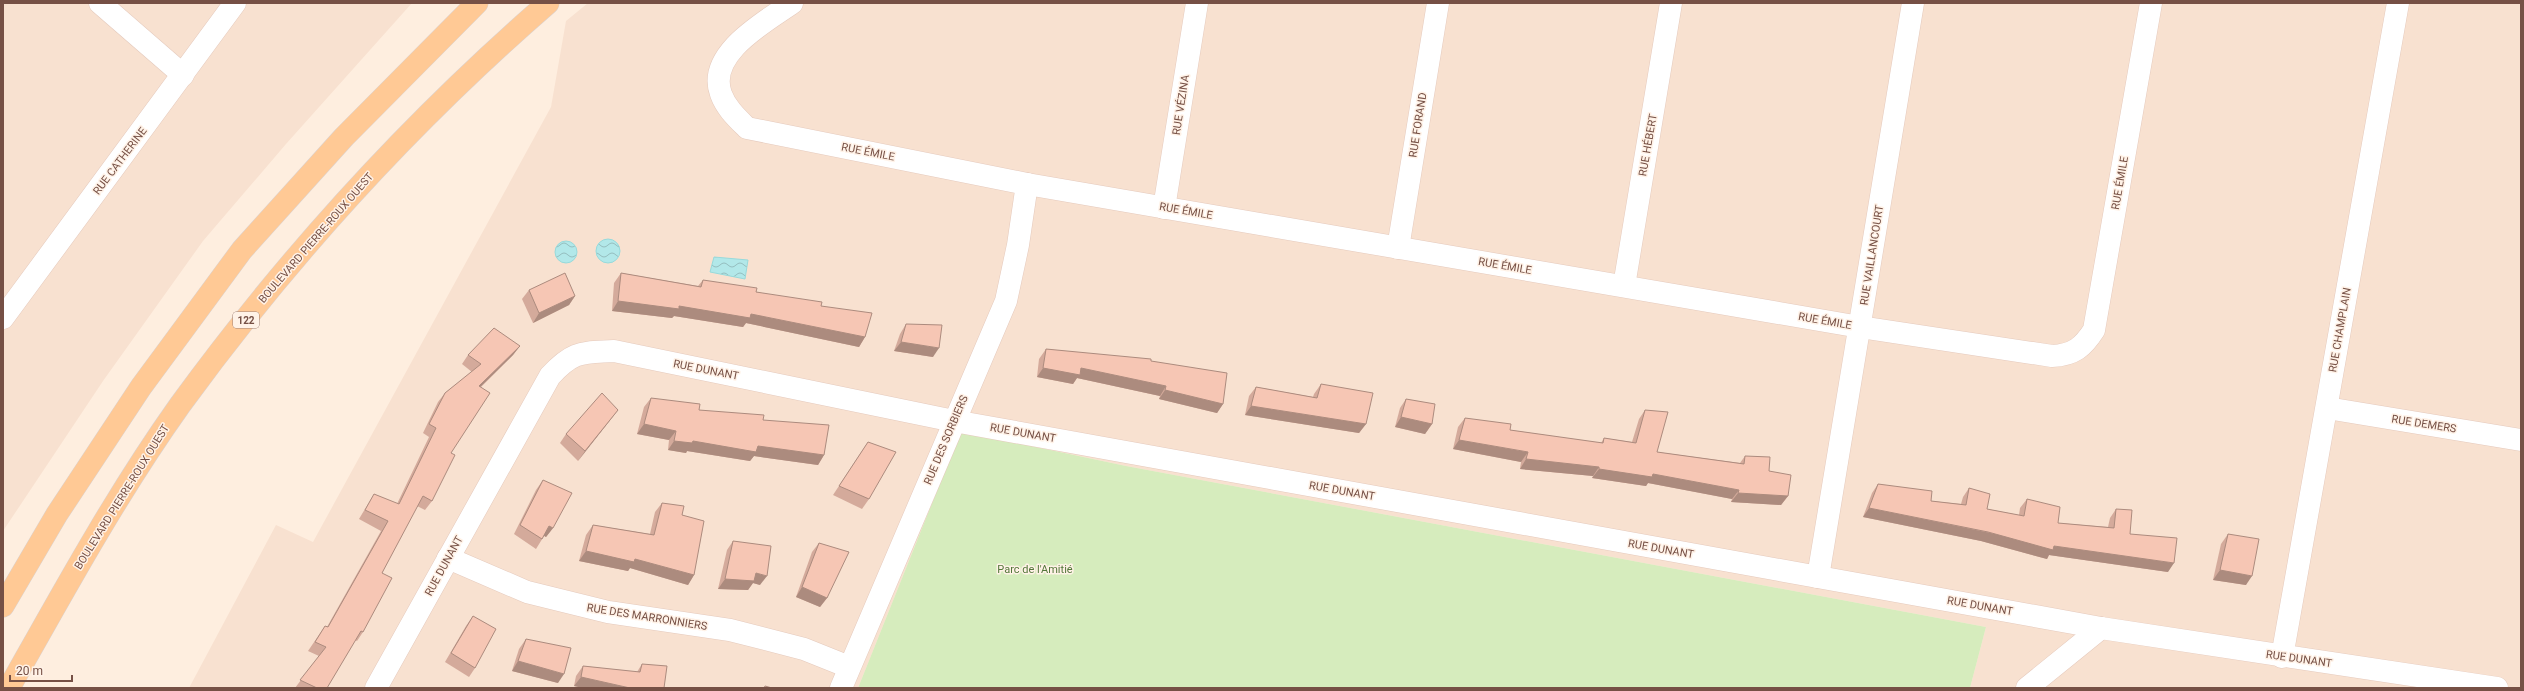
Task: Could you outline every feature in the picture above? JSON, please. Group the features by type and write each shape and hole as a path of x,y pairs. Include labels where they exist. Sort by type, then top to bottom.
{"main road":[{"path":"3,606 57,514 137,394 242,250 344,137 477,3"},
{"name":"BOULEVARD PIERRE-ROUX OUEST","path":"9,688 91,544 176,413 280,276 374,170 506,40 548,3"}],"street":[{"path":"100,3 184,75"},
{"name":"RUE CATHERINE","path":"4,315 184,75 235,3"},
{"name":"RUE ÉMILE","path":"792,3 753,30 725,56 720,72 721,93 731,112 747,128 1027,184 1164,208 1860,327 2052,356 2066,356 2082,347 2094,330 2151,3"},
{"name":"RUE VÉZINA","path":"1164,208 1197,3"},
{"name":"RUE FORAND","path":"1398,248 1438,3"},
{"name":"RUE HÉBERT","path":"1624,286 1672,3"},
{"name":"RUE VAILLANCOURT","path":"1818,577 1913,3"},
{"name":"RUE CHAMPLAIN","path":"2282,657 2398,3"},
{"name":"RUE DES SORBIERS","path":"841,688 1006,301 1018,245 1027,184"},
{"name":"RUE DUNANT","path":"376,688 542,387 564,362 580,353 614,352 954,420 2102,628 2282,657 2497,688"},
{"name":"RUE DEMERS","path":"2326,408 2521,440"},
{"name":"RUE DES MARRONNIERS","path":"448,558 527,592 608,612 730,630 804,650 849,668"},
{"path":"2027,688 2102,628"}],"shaded area":[{"path":"3,3 412,3 286,144 203,241 103,381 3,531"},
{"path":"588,3 2521,3 2521,688 1970,688 1986,627 1126,466 961,431 858,688 189,688 276,525 313,542 551,107 566,21"}],"green space":[{"name":"Parc de l'Amitié","path":"961,431 1126,466 1986,627 1970,688 858,688"}],"water":[{"path":"608,239 617,242 620,251 617,260 608,263 599,260 596,251 599,242"},
{"path":"566,241 574,244 577,252 574,260 566,263 558,260 555,252 558,244"},
{"path":"714,257 748,260 745,279 710,272"}],"building":[{"path":"565,273 575,296 539,313 529,290"},
{"path":"621,273 701,287 703,280 757,288 756,292 822,302 821,306 872,313 865,337 751,314 750,318 679,306 679,309 618,301"},
{"path":"906,324 942,325 939,348 901,342"},
{"path":"494,328 520,346 479,386 490,393 451,453 455,455 432,501 423,496 382,573 392,578 363,632 361,631 327,688 317,688 300,680 326,647 315,642 325,626 328,627 388,521 365,510 374,494 399,504 436,428 429,424 445,393 481,364 468,355"},
{"path":"1046,349 1151,359 1151,361 1227,373 1223,404 1165,390 1166,386 1081,368 1080,375 1043,368"},
{"path":"1321,384 1373,393 1366,424 1251,406 1256,387 1317,398"},
{"path":"602,393 618,410 585,451 566,434"},
{"path":"651,398 700,404 699,410 764,415 763,420 829,425 824,455 758,446 756,452 693,441 692,443 674,441 676,431 644,424"},
{"path":"1406,399 1435,404 1432,424 1401,417"},
{"path":"1645,410 1668,412 1657,452 1744,464 1745,456 1770,457 1769,471 1791,475 1788,496 1738,493 1739,490 1653,474 1652,477 1599,469 1599,467 1526,459 1528,452 1459,440 1465,418 1511,424 1510,430 1603,443 1604,438 1636,443"},
{"path":"868,442 896,452 869,499 839,486"},
{"path":"543,480 572,493 553,528 549,526 542,539 520,525"},
{"path":"1878,484 1932,491 1931,501 1966,505 1969,488 1990,494 1987,509 2024,516 2027,499 2060,507 2058,523 2114,528 2116,509 2132,510 2130,534 2177,538 2174,563 2054,546 2053,550 1988,532 1869,508"},
{"path":"662,503 684,506 682,515 704,521 694,575 635,559 634,562 586,551 593,525 654,535"},
{"path":"2228,534 2259,539 2252,576 2220,570"},
{"path":"733,541 771,546 767,576 756,573 754,581 725,579"},
{"path":"819,543 849,552 827,598 802,587"},
{"path":"473,616 496,629 475,668 451,653"},
{"path":"526,639 571,648 564,674 518,661"},
{"path":"642,664 667,666 664,688 630,688 581,677 583,666 640,672"}]}
